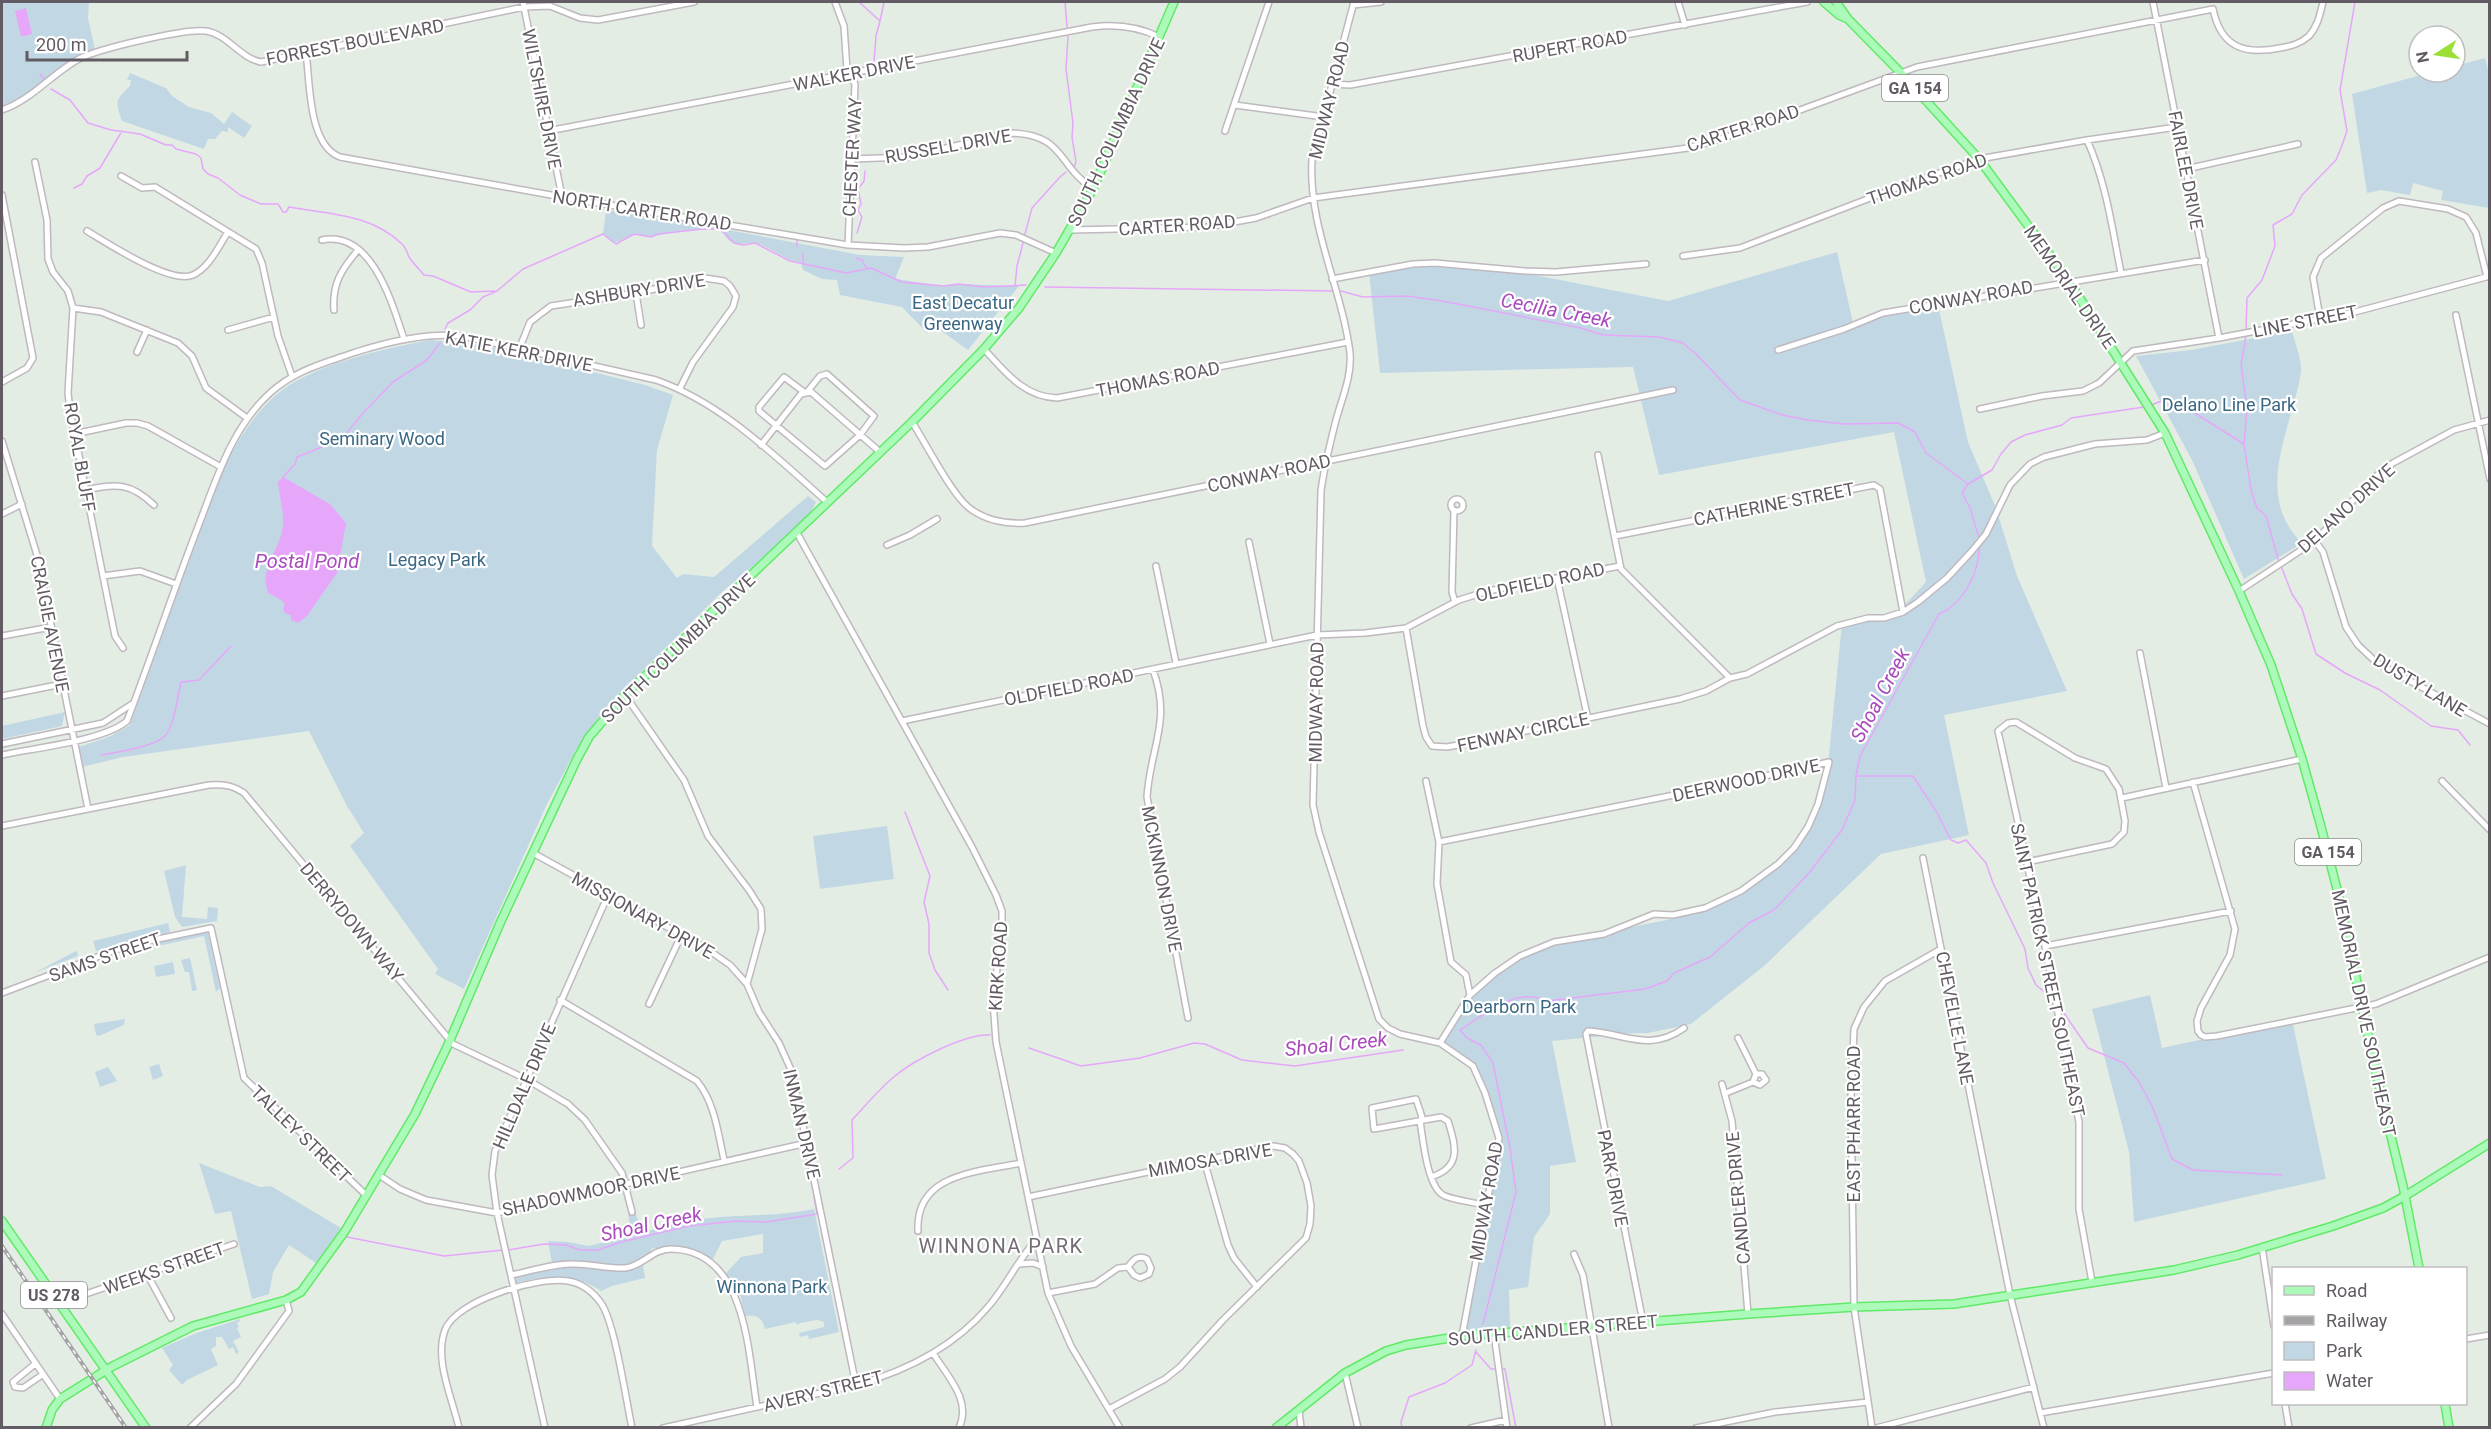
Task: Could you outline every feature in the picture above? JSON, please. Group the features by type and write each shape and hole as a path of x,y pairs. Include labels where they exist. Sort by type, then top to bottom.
{"main road":[{"name":"SOUTH COLUMBIA DRIVE","path":"286,1300 302,1292 313,1277 367,1196 415,1114 493,939 589,737 625,695 912,422 984,350 1019,308 1071,230 1093,189 1174,2"},
{"name":"MEMORIAL DRIVE","path":"1824,2 1839,15 1848,19"},
{"name":"MEMORIAL DRIVE","path":"1836,2 1848,19 1979,159 2069,281 2123,363 2165,433 2239,591"},
{"name":"MEMORIAL DRIVE SOUTHEAST","path":"2239,591 2271,665 2302,759 2337,889 2406,1196 2419,1267"},
{"name":"SOUTH CANDLER STREET","path":"1276,1428 1345,1373 1386,1351 1406,1345 1473,1335 1854,1306 1954,1304 2174,1270 2333,1227 2383,1208 2490,1143"},
{"name":"US 278","path":"2,1221 146,1428"},
{"path":"46,1428 52,1410 60,1399 105,1370 193,1326 286,1300"},
{"path":"2445,1405 2450,1428"}],"street":[{"name":"FORREST BOULEVARD","path":"2,110 30,96 64,68 86,55 199,30 210,31 261,62 523,4 550,6 580,18 598,20 694,2"},
{"name":"CHESTER WAY","path":"835,2 844,26 847,70 855,84 848,245"},
{"path":"1225,131 1269,2"},
{"path":"1354,3 1381,2"},
{"path":"1678,2 1685,25"},
{"name":"RUPERT ROAD","path":"1332,84 1350,85 1807,2"},
{"name":"FAIRLEE DRIVE","path":"2153,2 2219,338"},
{"path":"2217,2 2213,9 2219,26 2235,46 2244,50 2266,51 2300,44 2315,28 2323,2"},
{"name":"MIDWAY ROAD","path":"1354,3 1312,160 1313,198 1347,342 1350,369 1324,462 1321,491 1313,806 1319,832 1379,1019 1388,1028 1400,1034 1440,1043 1473,1066 1485,1093 1499,1138 1462,1336"},
{"name":"WILTSHIRE DRIVE","path":"523,4 562,197"},
{"name":"CARTER ROAD","path":"1071,230 1207,226 1256,218 1313,198 1688,148 1724,138 1900,72 2213,9"},
{"name":"WALKER DRIVE","path":"548,131 1106,25 1140,29 1159,37"},
{"name":"NORTH CARTER ROAD","path":"306,52 315,128 332,154 562,197 848,245 928,247 1000,233 1016,235 1056,253"},
{"path":"1235,105 1324,117"},
{"name":"THOMAS ROAD","path":"1683,256 1740,248 1979,159 2177,127"},
{"name":"RUSSELL DRIVE","path":"852,159 906,157 1012,133 1029,134 1047,140 1061,152 1070,170 1093,189"},
{"path":"2087,140 2098,165 2104,187 2121,273"},
{"path":"2186,169 2298,144"},
{"path":"35,162 47,220 48,259 53,272 68,291 74,308 101,312 186,348 206,388 247,418"},
{"path":"122,176 142,188 155,187 256,249 262,262 274,317 292,376"},
{"path":"2,195 33,358 27,368 2,382"},
{"path":"2320,318 2313,278 2321,258 2383,208 2399,201 2448,209 2466,217 2476,233 2488,277"},
{"path":"87,231 133,259 182,277 192,276 204,267 228,232"},
{"path":"322,240 332,238 345,241 369,259 378,272 404,339"},
{"path":"334,310 333,295 336,280 342,268 358,250"},
{"name":"CONWAY ROAD","path":"1778,350 1844,330 1883,313 2205,260"},
{"path":"1332,279 1413,264 1443,263 1546,272 1646,264"},
{"name":"LINE STREET","path":"1980,409 2042,396 2083,391 2099,383 2123,363 2133,351 2233,336 2351,313 2488,277"},
{"name":"ASHBURY DRIVE","path":"520,347 530,322 551,306 715,278 730,286 736,296 733,307 693,362 680,388"},
{"path":"636,293 641,325"},
{"name":"ROYAL BLUFF","path":"74,308 69,393 74,434 115,636 123,648"},
{"path":"2456,315 2490,479"},
{"path":"228,330 274,317"},
{"path":"137,352 147,330"},
{"name":"KATIE KERR DRIVE","path":"2,755 107,733 120,727 127,720 221,467 247,418 270,393 292,376 304,369 358,352 404,339 441,334 463,336 520,347 656,380 680,388 712,406 827,502"},
{"name":"THOMAS ROAD","path":"984,350 1021,386 1045,398 1057,398 1347,342"},
{"path":"761,445 776,425 806,392 820,376 826,374 874,416 860,435 825,466 776,425 759,411 759,407 782,379 786,378 806,392 811,392 860,435 880,452"},
{"name":"CONWAY ROAD","path":"912,422 960,499 971,510 994,521 1007,524 1025,523 1673,390"},
{"name":"DELANO DRIVE","path":"2239,591 2315,541 2375,477 2393,463 2454,430 2490,420"},
{"path":"74,434 137,423 148,426 221,467"},
{"path":"1730,678 1761,667 1837,626 1868,618 1884,618 1903,612 1935,589 1976,546 2010,485 2030,464 2044,457 2095,444 2147,440 2165,433"},
{"name":"CRAIGIE AVENUE","path":"2,441 37,555 88,809"},
{"path":"1598,455 1620,566"},
{"path":"86,490 116,485 130,488 142,494 154,505"},
{"name":"CATHERINE STREET","path":"1615,536 1874,485 1880,489 1903,612"},
{"path":"2,514 22,504"},
{"path":"1454,510 1452,592 1455,602"},
{"path":"887,545 937,519"},
{"name":"KIRK ROAD","path":"797,533 972,847 1002,910 993,1014 1001,1071 1048,1293 1071,1346 1120,1428"},
{"name":"DUSTY LANE","path":"2315,541 2323,552 2346,627 2358,645 2377,663 2490,724"},
{"path":"1249,542 1270,644"},
{"path":"1156,566 1176,663"},
{"name":"OLDFIELD ROAD","path":"902,721 1317,635 1406,628 1455,602 1488,591 1620,566 1730,678"},
{"path":"103,576 140,571 176,584"},
{"path":"1557,578 1588,718"},
{"path":"2,636 51,627"},
{"name":"FENWAY CIRCLE","path":"1406,628 1423,726 1432,746 1438,748 1458,746 1680,699 1706,691 1730,678"},
{"path":"2140,653 2148,705 2166,788"},
{"name":"MCKINNON DRIVE","path":"1153,670 1161,709 1161,723 1147,797 1188,1018"},
{"path":"2,696 62,684"},
{"path":"625,695 684,780 708,836 749,890 760,909 762,929 747,984"},
{"path":"2,744 103,723 134,703"},
{"name":"SAINT PATRICK STREET SOUTHEAST","path":"2092,1281 2079,1209 2079,1122 2045,946 1998,731 2008,723 2016,722 2075,758 2106,770 2115,781 2122,798"},
{"path":"2027,862 2118,841 2125,828 2122,798 2302,759"},
{"name":"DEERWOOD DRIVE","path":"1439,842 1829,762 1818,804 1808,827 1794,848 1778,864 1741,891 1705,908 1673,915 1654,914 1604,934 1541,946 1510,962 1470,995 1440,1043"},
{"path":"1426,781 1439,842 1437,884 1452,962 1466,975 1470,995"},
{"path":"2442,781 2490,830"},
{"path":"2193,782 2235,929 2233,946 2201,1008 2197,1021 2198,1031 2205,1037 2376,1004 2490,957"},
{"name":"DERRYDOWN WAY","path":"2,826 209,785 225,784 236,787 244,793 453,1044 526,1079 568,1104 585,1120 622,1173 632,1212"},
{"name":"MISSIONARY DRIVE","path":"533,853 707,949 730,965 747,984"},
{"name":"CHEVELLE LANE","path":"1923,858 2010,1294 2044,1428"},
{"name":"HILLDALE DRIVE","path":"545,1428 497,1213 492,1175 495,1151 608,895"},
{"path":"2045,946 2231,911"},
{"name":"SAMS STREET","path":"2,993 129,945 211,928"},
{"name":"TALLEY STREET","path":"211,928 244,1078 367,1196"},
{"path":"649,1004 681,936"},
{"name":"EAST PHARR ROAD","path":"1874,1428 1854,1306 1851,1097 1856,1020 1875,991 1885,981 1941,949"},
{"name":"INMAN DRIVE","path":"747,984 759,1012 779,1043 792,1071 856,1385"},
{"path":"560,1000 697,1081 711,1104 724,1160"},
{"name":"PARK DRIVE","path":"1643,1322 1586,1034 1588,1031 1603,1032 1632,1041 1656,1040 1674,1035 1684,1029"},
{"path":"1725,1093 1753,1082 1756,1074 1738,1038"},
{"path":"1753,1082 1760,1086 1766,1080 1762,1074 1756,1074"},
{"name":"CANDLER DRIVE","path":"1722,1084 1732,1121 1748,1314"},
{"path":"1431,1177 1451,1166 1454,1142 1448,1121 1444,1118 1420,1121 1374,1129 1372,1108 1411,1099 1418,1101 1422,1117 1420,1121 1431,1177 1433,1186 1445,1196 1487,1206"},
{"name":"SHADOWMOOR DRIVE","path":"379,1175 400,1189 426,1200 497,1213 807,1143"},
{"name":"MIMOSA DRIVE","path":"1028,1197 1273,1146 1284,1149 1299,1161 1307,1183 1311,1206 1306,1238 1223,1320 1180,1367 1165,1379 1109,1409"},
{"path":"1204,1160 1233,1258 1257,1287"},
{"path":"918,1231 917,1220 928,1194 937,1186 951,1178 1021,1163"},
{"name":"AVERY STREET","path":"663,1428 856,1385 887,1376 933,1353 970,1325 988,1306 1036,1240"},
{"name":"WEEKS STREET","path":"59,1303 234,1244"},
{"path":"2262,1248 2272,1313"},
{"path":"511,1275 571,1263 623,1268 634,1266 654,1252 671,1250 687,1252 704,1259 728,1280 737,1297 757,1407"},
{"path":"1574,1254 1583,1275 1609,1428"},
{"path":"1048,1293 1099,1282 1118,1268 1128,1267 1140,1257 1147,1259 1151,1268 1149,1274 1140,1278 1134,1275 1128,1267"},
{"path":"1019,1264 1033,1263 1043,1267"},
{"path":"147,1274 171,1318"},
{"path":"459,1428 442,1361 441,1344 446,1326 457,1312 471,1304 541,1282 566,1281 582,1285 602,1305 612,1338 632,1428"},
{"path":"190,1428 236,1384 288,1314 286,1300"},
{"path":"2,1314 60,1399"},
{"path":"1494,1334 1507,1428"},
{"path":"2467,1339 2490,1335"},
{"path":"933,1353 963,1403 963,1416 959,1428"},
{"path":"35,1364 15,1378 13,1382 15,1387 23,1388 42,1374"},
{"path":"1345,1373 1358,1428"},
{"path":"2040,1413 2272,1373"},
{"path":"1874,1428 2034,1388"},
{"path":"1696,1428 1774,1412 1868,1402"},
{"path":"2285,1405 2289,1428"},
{"path":"1299,1410 1301,1428"},
{"path":"1471,1428 1506,1420"}],"green space":[{"path":"2,2 89,2 88,18 95,50 83,54 2,114"},
{"path":"2485,58 2490,78 2489,208 2441,200 2443,191 2413,183 2410,195 2381,190 2367,193 2352,94 2407,79 2407,84 2467,84 2467,63"},
{"path":"130,73 166,88 172,96 189,107 211,113 224,124 232,112 252,126 244,138 228,127 228,132 222,131 215,139 208,139 204,149 122,121 118,101 130,86 131,80 127,80"},
{"name":"East Decatur Greenway","path":"606,210 691,223 860,255 904,257 895,279 944,286 958,284 1019,286 968,350 933,325 927,333 902,307 840,295 837,280 822,279 803,270 801,263 790,260 759,244 731,242 718,229 679,231 651,237 638,234 613,243 603,234"},
{"name":"Dearborn Park","path":"1837,252 1853,323 1937,300 1968,442 1996,508 2017,576 2067,691 1944,715 1969,835 1881,854 1764,966 1691,1024 1648,1033 1552,1041 1576,1162 1550,1166 1550,1214 1534,1237 1528,1287 1509,1290 1510,1327 1464,1331 1472,1262 1490,1181 1495,1134 1492,1111 1485,1088 1469,1062 1440,1040 1457,1023 1464,1008 1495,970 1539,945 1667,920 1740,892 1793,850 1819,803 1829,755 1842,623 1899,611 1926,582 1894,432 1659,475 1633,367 1380,373 1369,273 1431,262 1499,268 1668,301"},
{"name":"Delano Line Park","path":"2292,331 2301,372 2279,460 2277,482 2279,504 2287,524 2302,543 2244,579 2192,460 2136,356 2191,350"},
{"name":"Legacy Park","path":"430,340 484,345 645,385 673,395 657,450 652,546 677,578 683,574 714,577 808,496 816,502 810,514 792,534 722,592 606,707 577,748 546,806 464,989 435,974 438,969 350,846 364,833 347,806 309,731 123,757 82,767 79,747 111,736 130,725 209,503 230,455 258,413 276,395 308,375 349,359"},
{"path":"65,712 62,726 2,739 2,726"},
{"path":"887,826 894,879 820,889 813,836"},
{"path":"186,865 182,917 207,919 208,907 218,908 217,921 182,927 175,917 164,871"},
{"path":"168,923 170,932 96,951 93,941"},
{"path":"208,933 220,988 216,992 204,936 149,948 147,943 193,934"},
{"path":"77,951 78,956 34,973 74,952"},
{"path":"190,958 197,990 192,991 189,972 185,972 181,960"},
{"path":"173,962 175,974 156,977 154,966"},
{"path":"2150,995 2162,1048 2292,1020 2326,1179 2134,1222 2129,1152 2092,1009"},
{"path":"125,1019 124,1025 99,1036 96,1035 94,1024"},
{"path":"159,1064 163,1076 153,1080 149,1067"},
{"path":"108,1067 117,1081 100,1087 95,1072"},
{"path":"199,1163 260,1187 271,1186 341,1228 316,1263 289,1245 273,1272 269,1294 252,1299 231,1211 215,1214"},
{"name":"Winnona Park","path":"814,1209 839,1332 809,1339 808,1335 800,1337 799,1333 824,1327 824,1322 817,1320 797,1325 796,1322 765,1329 758,1318 745,1316 741,1297 726,1273 741,1257 763,1253 763,1234 722,1241 713,1259 698,1251 683,1247 651,1249 652,1257 643,1265 645,1278 601,1291 581,1281 560,1278 516,1283 514,1272 552,1263 548,1241 589,1246 632,1235 628,1214 635,1211 642,1232 715,1217"},
{"path":"240,1319 237,1328 241,1337 233,1341 239,1352 236,1354 233,1347 229,1349 222,1337 216,1337 216,1346 211,1349 218,1365 187,1380 182,1385 169,1370 173,1365 162,1348 194,1334"}],"water":[{"path":"26,8 32,34 21,37 15,11"},
{"name":"Postal Pond","path":"283,477 330,504 346,523 337,573 307,616 298,623 291,620 291,616 284,612 285,604 281,600 268,593 266,583 268,566 283,525 278,482"}],"waterway":[{"path":"859,2 880,21 874,61"},
{"path":"880,21 884,2"},
{"path":"1065,2 1067,27"},
{"name":"Shoal Creek","path":"2246,330 2247,298 2262,280 2275,246 2273,225 2292,214 2302,195 2336,160 2347,131 2340,90 2355,2"},
{"path":"1068,36 1066,69 1073,123 1072,137 1076,162 1074,167"},
{"path":"40,74 44,79"},
{"path":"51,89 70,100 88,123 111,130 140,134 166,145 172,145 176,149 196,154 201,158 203,169 208,174 218,178 240,195 261,204 278,204 283,212 286,212 289,207 363,221 390,234 402,244 409,257 424,275 433,276 471,292 494,291"},
{"path":"74,188 100,168 122,131"},
{"path":"857,233 862,217 858,210 861,204 858,189 864,181 865,171"},
{"path":"1025,234 1032,208 1066,172"},
{"name":"Cecilia Creek","path":"445,329 448,323 470,310 483,297 497,291 523,269 603,234 616,244 634,234 651,237 658,234 718,229 734,243 743,245 755,243 790,261 846,273 871,268 902,282 984,287 1026,285"},
{"path":"797,239 797,246"},
{"path":"1015,286 1023,243"},
{"path":"803,254 803,262"},
{"path":"856,258 862,260 867,269"},
{"name":"Cecilia Creek","path":"1045,287 1334,291"},
{"name":"Cecilia Creek","path":"1341,291 1363,297 1407,296 1442,301 1581,328 1603,335 1659,337 1683,343 1740,400 1782,415 1808,420 1844,424 1898,423 1915,432 1926,453 1968,484"},
{"path":"2246,335 2241,365 2247,408 2244,444 2251,490 2257,508 2266,516 2279,562"},
{"name":"Cecilia Creek","path":"283,477 295,464 297,457 342,439 393,382 427,360 440,343"},
{"name":"Shoal Creek","path":"2151,405 2164,400 2177,402 2244,444"},
{"name":"Shoal Creek","path":"1979,538 1970,508 1962,493 1968,484 1992,470 2011,442 2025,435 2062,425 2071,418 2144,407"},
{"name":"Shoal Creek","path":"1483,1324 1516,1192 1510,1148 1493,1063 1481,1045 1467,1038 1460,1030 1513,999 1536,997 1547,1001 1645,989 1667,981 1674,973 1710,957 1749,923 1774,910 1809,873 1842,830 1855,800 1860,756 1939,614 1956,603 1968,586 1977,566 1979,546"},
{"path":"2281,566 2292,594 2302,609 2316,654 2345,673 2380,690 2431,726 2458,730 2470,745"},
{"path":"101,755 144,746 165,736 173,718 181,682 199,680 231,646"},
{"path":"1856,776 1913,776 1936,811 1951,840 1958,843 1966,840 1986,863 1993,883 2025,949 2028,968 2036,985 2052,998"},
{"path":"905,812 930,876 924,902 929,924 929,953 935,970 948,990"},
{"path":"2059,1006 2088,1048 2124,1063 2139,1082 2153,1108 2172,1159 2193,1170 2282,1175"},
{"name":"Shoal Creek","path":"839,1169 853,1158 852,1120 890,1080 914,1063 954,1043 968,1038 990,1035"},
{"name":"Shoal Creek","path":"1029,1048 1081,1066 1140,1058 1194,1043 1205,1044 1242,1060 1295,1066 1403,1050"},
{"name":"Shoal Creek","path":"508,1250 544,1244 566,1245 580,1250 598,1250 621,1242 689,1226 736,1221 766,1222 817,1214 811,1178"},
{"name":"Shoal Creek","path":"347,1237 444,1256 503,1250"},
{"path":"1402,1428 1401,1422 1409,1397 1445,1383 1472,1365 1476,1350"},
{"path":"1476,1352 1491,1369 1497,1369"},
{"path":"1501,1369 1505,1369 1516,1428"}],"railway":[{"path":"2,1246 126,1428"}],"district":[{"name":"WINNONA PARK","path":"1001,1246"}],"park label":[{"name":"Seminary Wood","path":"382,438"}]}
